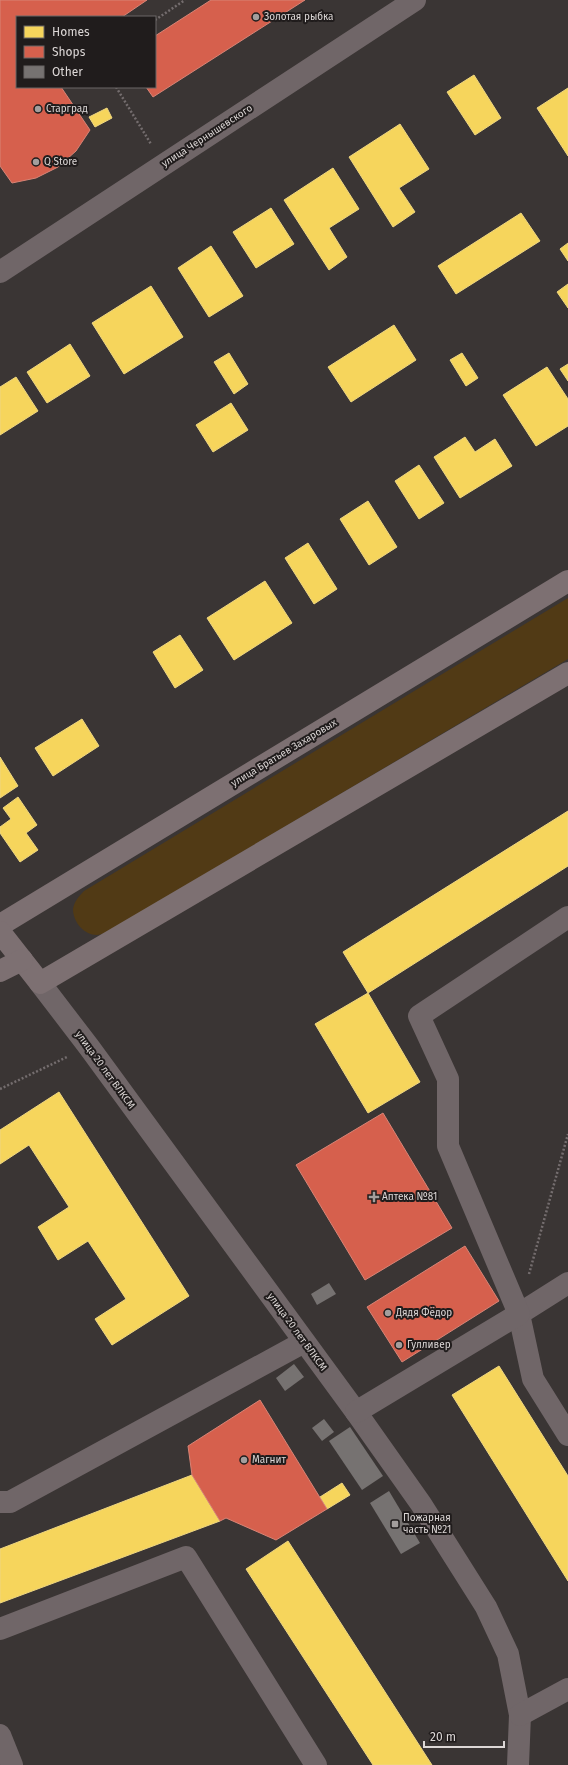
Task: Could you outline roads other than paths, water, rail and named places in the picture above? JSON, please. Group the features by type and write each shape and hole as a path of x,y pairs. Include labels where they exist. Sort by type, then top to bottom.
{"main road":[{"name":"улица Братьев Захаровых","path":"0,925 568,581"},
{"path":"40,983 568,673"},
{"name":"улица 20 лет ВЛКСМ","path":"0,932 40,983"},
{"path":"0,971 22,960"}],"street":[{"name":"улица Чернышевского","path":"0,272 415,0"},
{"path":"568,917 419,1016 448,1079 448,1146 519,1314 533,1380 568,1435"},
{"name":"улица 20 лет ВЛКСМ","path":"40,983 89,1047 356,1412 421,1504 486,1607 508,1654 520,1715 518,1765"},
{"path":"356,1412 568,1283"},
{"path":"0,1502 10,1502 304,1342"},
{"path":"0,1629 186,1557 316,1765"},
{"path":"520,1715 568,1689"},
{"path":"0,1735 12,1765"}],"place":[{"name":"Золотая рыбка","path":"256,17"},
{"name":"Старград","path":"38,109"},
{"name":"Q Store","path":"36,162"},
{"name":"Аптека №81","path":"374,1197"},
{"name":"Дядя Фёдор","path":"388,1313"},
{"name":"Гулливер","path":"399,1345"},
{"name":"Магнит","path":"244,1460"},
{"name":"Пожарная часть №21","path":"395,1524"}]}
